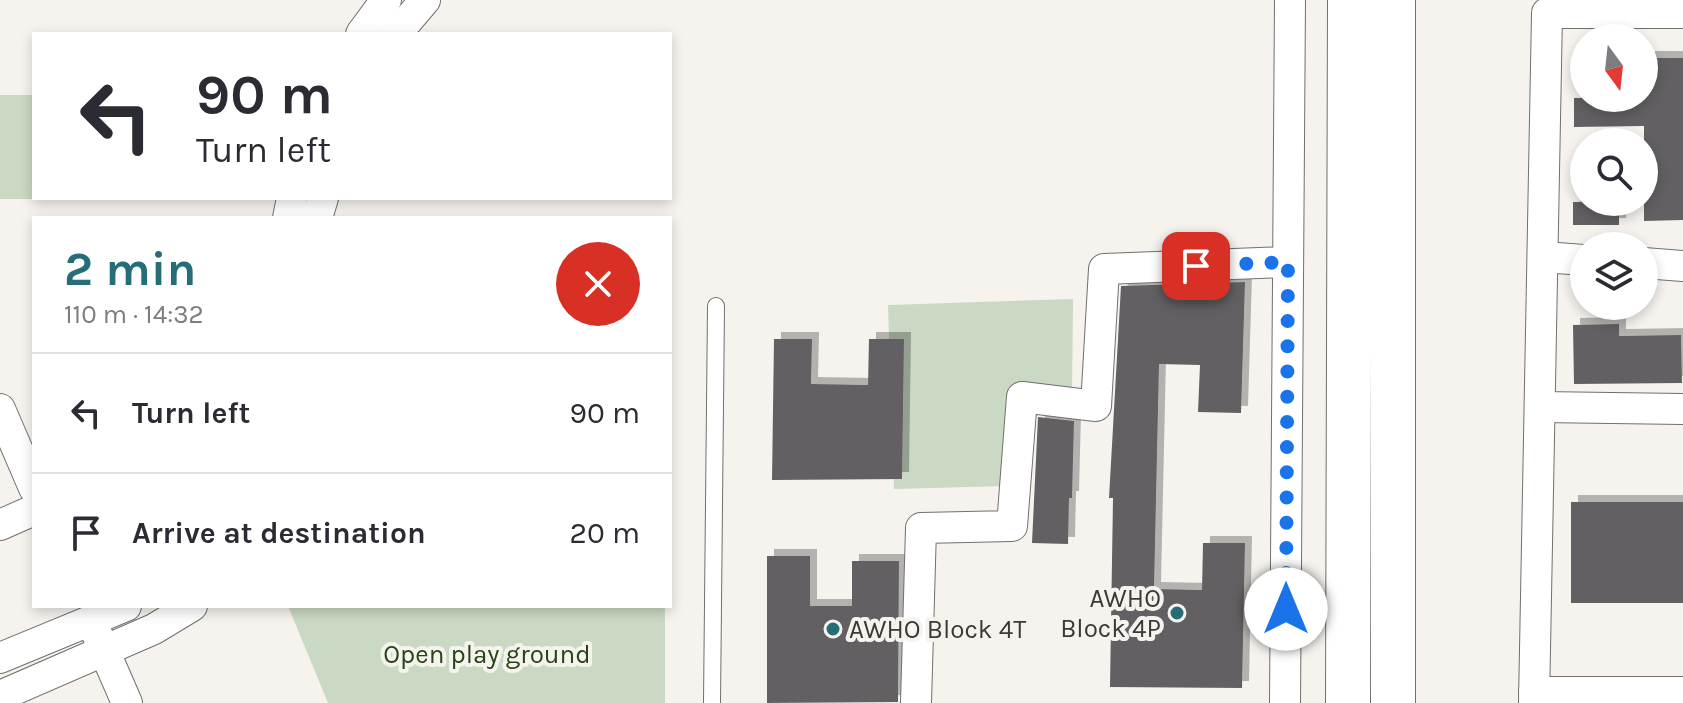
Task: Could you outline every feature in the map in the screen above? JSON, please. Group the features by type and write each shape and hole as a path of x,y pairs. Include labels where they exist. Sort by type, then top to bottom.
{"street":[{"path":"362,32 386,0"},
{"path":"398,32 425,0"},
{"path":"1285,703 1290,0"},
{"path":"1348,703 1350,0"},
{"path":"1393,0 1393,703"},
{"path":"1683,13 1547,13 1534,698 1683,692"},
{"path":"1543,257 1570,259"},
{"path":"916,703 921,528 1012,526 1022,397 1096,406 1104,269 1288,262"},
{"path":"1658,264 1683,266"},
{"path":"1540,407 1683,409"},
{"path":"0,409 32,483"},
{"path":"0,525 32,511"},
{"path":"0,658 88,613 115,608"},
{"path":"0,696 154,629 189,608"},
{"path":"88,613 127,703"}],"lane":[{"path":"712,703 716,306"}],"green space":[{"path":"0,95 32,95 32,199 0,199"},
{"path":"1073,299 1072,397 1007,398 1005,486 894,489 888,305"},
{"name":"Open play ground","path":"289,608 665,608 665,703 328,703"}],"building":[{"path":"1658,58 1683,58 1683,220 1644,221 1644,216 1658,216 1658,128 1574,127 1574,112 1658,112"},
{"path":"1573,216 1619,216 1619,225 1573,225"},
{"path":"1245,282 1241,413 1198,412 1200,365 1159,364 1154,589 1202,590 1203,543 1245,543 1242,688 1110,687 1113,498 1109,498 1121,286"},
{"path":"1619,324 1619,336 1681,335 1682,383 1574,384 1573,325"},
{"path":"774,339 812,339 811,384 868,385 869,339 904,339 902,479 772,480"},
{"path":"1038,417 1074,421 1068,544 1032,543"},
{"path":"1571,502 1683,502 1683,603 1571,603"},
{"name":"AWHO Block 4T","path":"767,556 810,556 810,606 852,606 852,561 899,561 898,702 767,703"}],"place":[{"name":"AWHO Block 4P","path":"1177,613"},
{"name":"AWHO Block 4T","path":"833,629"}],"route":[{"path":"1196,266 1288,262 1286,609"}]}
